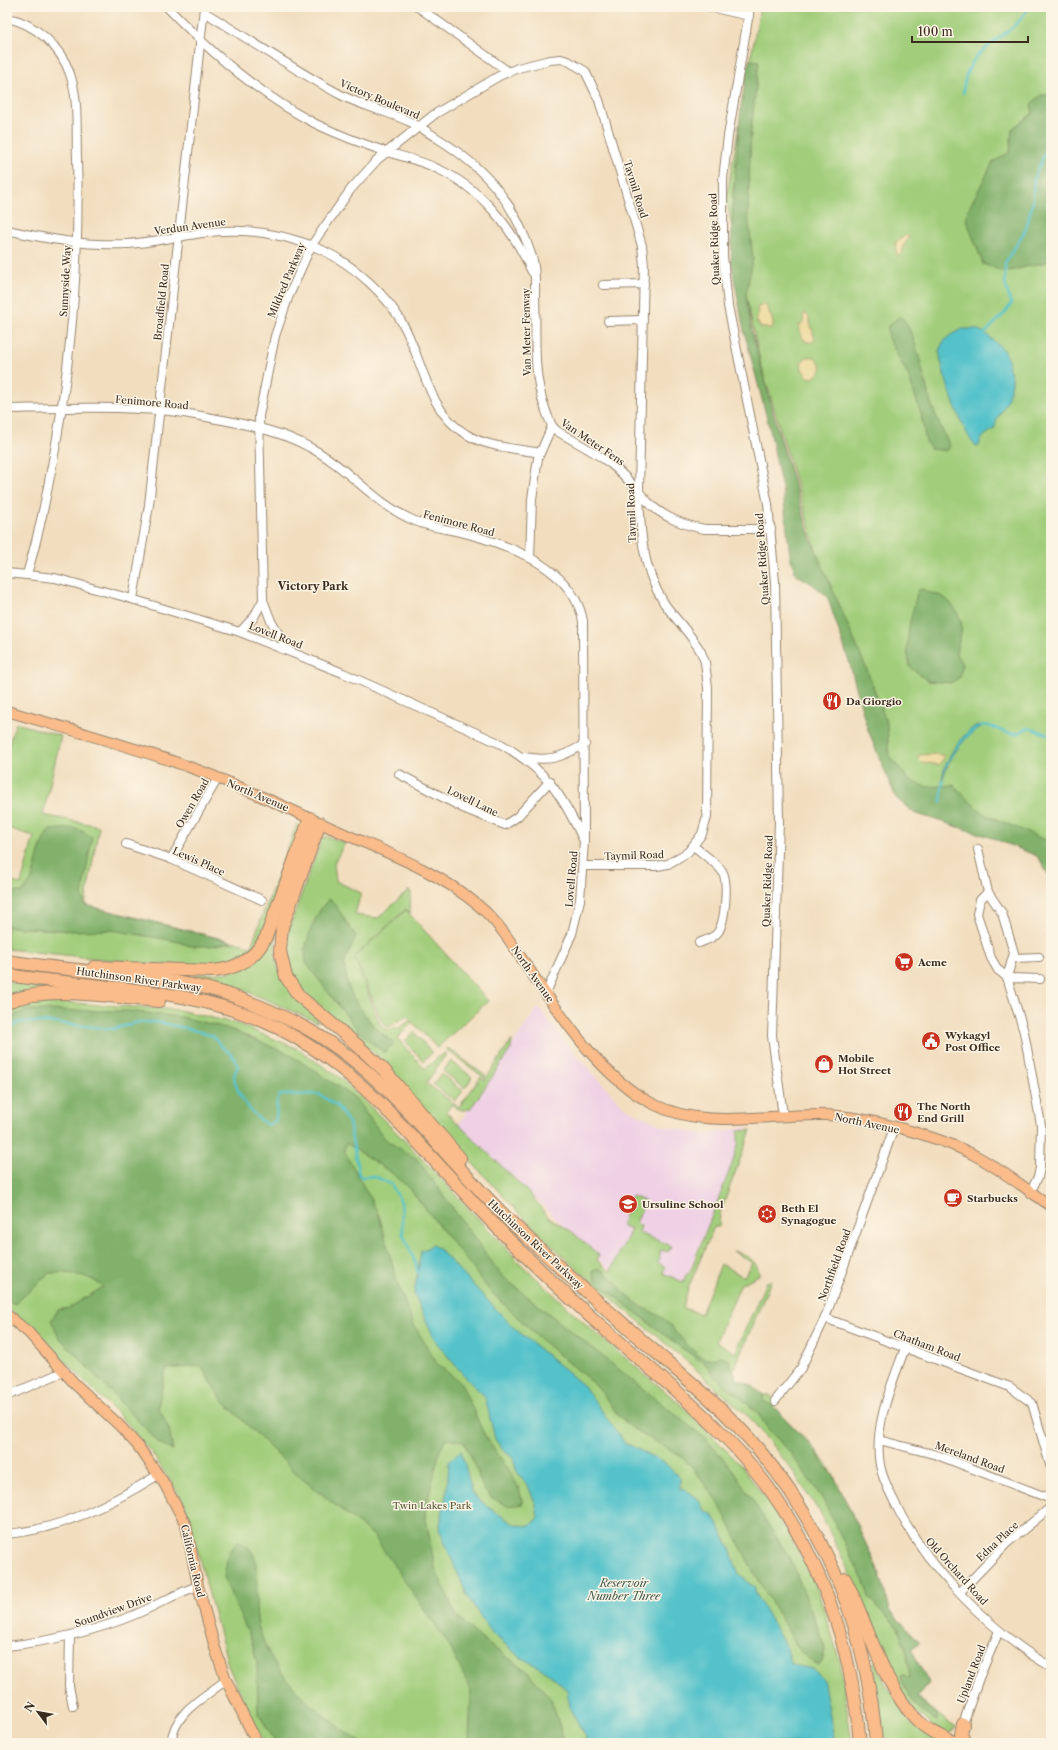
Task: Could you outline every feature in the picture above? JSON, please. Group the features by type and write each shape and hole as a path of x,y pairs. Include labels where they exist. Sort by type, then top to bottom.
{"highway":[{"path":"51,968 112,966 214,971 229,969 243,963 259,950 266,937 315,820"},
{"path":"315,820 282,927 280,951 286,977 299,996 356,1044 393,1080 447,1142 498,1210"},
{"name":"Hutchinson River Parkway","path":"7,962 166,982 209,989 256,1005 301,1025 342,1052 378,1081 498,1210 572,1278 731,1419 761,1452 784,1482 809,1520 845,1596 861,1651 871,1699 876,1743"},
{"name":"Hutchinson River Parkway","path":"7,975 172,995 215,1004 260,1020 297,1038 328,1057 353,1078 390,1114 478,1208 576,1304 700,1410 739,1450 766,1483 789,1518 810,1555 827,1593 840,1632 851,1675 860,1743"},
{"path":"7,1002 30,996 62,994 215,1004"},
{"path":"823,1547 841,1572 856,1600 886,1672 900,1699 921,1723 956,1743"},
{"path":"963,1724 961,1736 965,1743"}],"main road":[{"name":"North Avenue","path":"7,711 158,756 218,778 433,874 462,891 492,918 546,993 590,1050 623,1084 649,1102 676,1114 704,1119 748,1118 783,1115 828,1115 865,1121 894,1128 948,1144 974,1155 1006,1174 1030,1193 1051,1206"},
{"name":"California Road","path":"7,1315 28,1332 64,1371 124,1430 138,1446 175,1501 186,1524 198,1586 215,1648 226,1680 257,1743"}],"street":[{"path":"167,7 200,40 235,71 294,111 343,136 388,152"},
{"path":"418,7 429,10 509,72"},
{"path":"710,7 749,16"},
{"name":"Quaker Ridge Road","path":"750,7 728,136 723,179 722,256 728,306 765,485 771,529 777,659 779,821 772,1036 783,1115"},
{"name":"Broadfield Road","path":"133,599 149,505 177,238 204,9"},
{"name":"Victory Boulevard","path":"204,9 342,95 419,127 462,155 488,178 503,194 522,227 533,259 535,277"},
{"name":"Sunnyside Way","path":"7,18 23,23 45,37 59,52 70,72 74,98 78,193 73,322 62,408 47,492 27,574"},
{"name":"Mildred Parkway","path":"288,650 272,622 263,600 259,416 274,336 288,298 311,246 351,189 371,166 419,127 463,96 509,72 550,60 561,59 568,61"},
{"name":"Taymil Road","path":"568,61 585,71 599,100 640,239 644,265 639,491 641,541 649,570 665,604 701,652 707,675 707,817 702,834 694,846 678,859 663,865 583,866"},
{"name":"Van Meter Fenway","path":"388,152 438,169 457,179 474,193 511,232 535,277 536,378 545,410 552,426"},
{"name":"Verdun Avenue","path":"7,230 77,244 127,244 223,231 251,232 275,234 323,251 356,272 373,287 392,308 405,327 437,403 450,422 464,434 477,440 490,444 540,453"},
{"path":"603,285 644,284"},
{"path":"608,322 643,320"},
{"name":"Fenimore Road","path":"7,409 87,407 160,411 260,428 294,439 321,454 383,504 403,516 431,527 466,533 493,541 530,558 552,572 572,592 581,609 584,644 584,841"},
{"path":"530,558 532,499 540,453 552,426"},
{"name":"Van Meter Fens","path":"552,426 557,431 610,464 639,491 648,502 664,515 694,527 730,530 771,529"},
{"name":"Lovell Road","path":"7,573 55,578 133,599 240,632 350,676 501,744 523,757 550,781 566,804 584,841 583,866 577,920 568,946 546,993"},
{"name":"Mildred Parkway","path":"240,632 254,617 263,600"},
{"name":"Lovell Road","path":"523,757 548,760 565,755 585,744"},
{"name":"Lovell Lane","path":"399,774 463,808 505,825 517,817 550,781"},
{"name":"Owen Road","path":"171,859 218,778"},
{"name":"Lewis Place","path":"126,844 171,859 262,900"},
{"path":"694,846 722,872 725,887 722,924 718,933 710,939 699,943"},
{"path":"978,849 988,892 1002,913 1014,958 1007,978"},
{"path":"988,892 980,900 978,914 991,958 998,970 1007,978 1024,1032 1041,1125 1040,1168 1038,1177 1030,1193"},
{"path":"1014,958 1039,957"},
{"path":"1007,978 1040,978"},
{"name":"Northfield Road","path":"775,1401 801,1368 825,1318 894,1128"},
{"name":"Chatham Road","path":"825,1318 1010,1387 1032,1403 1051,1468"},
{"name":"Old Orchard Road","path":"905,1348 882,1418 879,1440 880,1465 886,1484 902,1519 926,1555 999,1631 1018,1646 1051,1667"},
{"path":"7,1396 64,1371"},
{"name":"Mereland Road","path":"879,1440 937,1455 1051,1499"},
{"path":"7,1534 37,1529 78,1518 107,1505 158,1475"},
{"name":"Edna Place","path":"960,1592 1006,1544 1051,1507"},
{"name":"Soundview Drive","path":"7,1646 70,1636 88,1631 133,1615 198,1586"},
{"name":"Upland Road","path":"963,1724 979,1678 999,1631"},
{"path":"70,1636 69,1686 73,1706"},
{"path":"171,1743 174,1728 183,1714 226,1680"}],"shaded area":[{"name":"Ursuline School","path":"538,1007 569,1047 624,1107 660,1125 705,1135 747,1127 666,1328 614,1274 458,1125"}],"green space":[{"path":"760,7 1051,7 1051,868 1044,853 905,803 819,560 760,361 726,199"},
{"path":"749,60 759,61 751,130 748,214 753,259 746,295 752,332 776,423 810,537 867,670 887,724 889,755 909,780 926,787 954,785 984,814 1046,840 1051,845 1051,879 1037,856 990,837 914,813 896,798 867,728 849,661 827,596 811,583 796,575 790,556 783,494 770,430 744,331 731,262 733,194 741,106"},
{"path":"1041,95 1051,95 1051,261 1005,272 983,264 966,219 968,210 993,162 1010,152 1012,129 1033,113 1031,104"},
{"path":"900,316 911,332 931,403 937,420 950,446 947,451 931,449 926,442 921,414 908,375 888,338 888,326"},
{"path":"923,589 946,599 955,609 960,618 962,629 956,654 962,664 960,677 951,683 928,681 910,667 907,650 909,626 918,590"},
{"path":"16,723 61,736 43,815 99,826 85,905 251,946 297,823 300,826 300,831 264,929 256,946 232,964 210,966 140,963 7,949 7,881 21,884 34,836 7,828 7,749"},
{"path":"73,828 92,837 82,895 85,905 233,942 210,946 190,946 175,941 112,930 73,931 7,927 7,892 23,892 32,879 41,845 49,830"},
{"path":"324,837 329,837 345,843 334,863 336,881 361,893 355,915 378,918 409,890 411,892 410,913 406,909 354,957 406,910 488,1001 437,1048 407,1016 388,1027 382,1022 355,958 380,1024 383,1028 389,1030 395,1027 398,1029 409,1021 412,1023 397,1038 425,1069 441,1055 447,1053 426,1083 459,1107 481,1077 484,1080 486,1079 447,1050 448,1048 487,1077 512,1040 511,1049 471,1108 461,1110 452,1104 446,1112 532,1196 548,1217 571,1231 599,1255 597,1260 610,1272 631,1230 621,1226 632,1196 645,1201 636,1223 641,1226 639,1233 671,1246 668,1252 661,1250 658,1263 665,1267 663,1273 683,1282 686,1275 690,1272 732,1164 738,1144 738,1131 751,1130 720,1213 719,1227 714,1227 688,1288 683,1308 701,1314 721,1264 744,1277 752,1263 733,1251 746,1256 754,1262 757,1266 759,1275 741,1284 716,1341 735,1353 766,1282 771,1281 729,1381 763,1395 770,1395 776,1403 773,1407 816,1450 834,1476 880,1574 890,1611 920,1642 911,1649 929,1683 917,1697 955,1728 952,1732 946,1733 933,1726 915,1712 901,1692 851,1576 821,1514 789,1466 750,1418 691,1365 571,1264 517,1211 461,1151 380,1058 303,991 292,975 286,958 286,936 321,841"},
{"path":"330,899 356,936 344,963 348,986 356,1003 376,1029 394,1043 384,1053 357,1030 306,963 305,950 308,937 318,914 326,902"},
{"path":"280,914 276,937 276,961 284,980 318,1019 317,1022 244,990 195,977 195,975 232,972"},
{"path":"7,981 44,988 7,997"},
{"name":"Twin Lakes Park","path":"57,1002 179,1010 238,1024 298,1049 343,1080 401,1137 522,1265 591,1329 680,1404 740,1464 780,1518 816,1585 840,1661 852,1743 264,1743 229,1668 184,1502 152,1453 119,1415 26,1323 7,1308 7,1009 25,1004"},
{"path":"26,1010 128,1011 181,1017 227,1028 289,1054 354,1097 386,1140 417,1159 502,1276 707,1440 733,1470 791,1560 823,1641 825,1650 822,1662 817,1665 803,1654 795,1643 752,1569 718,1502 694,1470 682,1457 632,1428 618,1415 597,1386 539,1338 488,1289 413,1193 396,1176 346,1143 344,1150 379,1215 398,1285 414,1325 438,1365 461,1383 484,1434 511,1473 519,1489 523,1504 507,1506 491,1497 483,1489 476,1467 463,1441 445,1439 439,1453 425,1513 435,1568 457,1617 484,1641 527,1671 551,1699 565,1743 469,1743 471,1690 449,1645 373,1535 301,1478 222,1400 201,1366 166,1369 158,1407 169,1429 173,1450 159,1443 59,1337 51,1320 58,1310 69,1308 103,1287 97,1282 84,1276 49,1273 15,1304 7,1300 7,1019"},
{"path":"414,1032 432,1053 423,1061 405,1041"},
{"path":"451,1061 472,1077 465,1088 443,1071"},
{"path":"441,1074 463,1091 455,1101 433,1084"},
{"path":"598,1268 613,1279 630,1298 645,1309 664,1319 688,1346 699,1355 708,1359 722,1356 729,1360 737,1379 751,1385 763,1395 763,1401 773,1406 816,1450 822,1463 834,1476 880,1574 890,1611 920,1642 911,1649 929,1683 917,1697 937,1716 938,1719 936,1721 918,1708 910,1698 901,1678 902,1674 910,1678 907,1653 898,1628 869,1597 864,1582 822,1498 789,1451 768,1429 757,1412 713,1375 706,1364 683,1349 600,1285 593,1275 593,1271"},
{"path":"237,1541 249,1548 254,1555 257,1573 256,1611 262,1637 270,1655 288,1681 299,1693 323,1715 362,1743 276,1743 258,1713 257,1663 251,1639 224,1577 228,1553"},
{"path":"876,1661 887,1688 914,1726 945,1743 885,1743 873,1663"}],"sand":[{"path":"906,235 910,237 903,246 903,252 899,256 897,255 895,243"},
{"path":"762,305 766,305 773,323 772,328 761,328 756,320 758,313 757,308"},
{"path":"804,313 808,315 815,340 812,342 806,342 802,337 799,326 803,323"},
{"path":"807,357 815,357 822,367 820,372 813,378 808,377 802,369 801,362"},
{"path":"937,754 945,756 939,765 922,762 918,758 919,755"}],"water":[{"path":"963,329 976,329 985,333 1004,350 1008,358 1012,377 1012,383 1007,401 998,417 994,429 982,438 979,446 976,446 965,430 947,384 940,357 940,349 943,342 952,334"},
{"path":"977,725 983,726 969,736 956,750 947,767 942,783 945,767 953,750 965,735"},
{"name":"Reservoir Number Three","path":"433,1245 441,1251 513,1327 584,1386 624,1442 666,1464 680,1478 680,1490 684,1489 698,1499 704,1510 712,1514 729,1546 739,1575 744,1577 746,1581 755,1588 755,1592 787,1649 792,1665 813,1669 823,1679 835,1743 586,1743 586,1737 570,1709 567,1690 547,1672 520,1657 492,1633 469,1600 439,1529 447,1490 449,1461 461,1450 473,1495 492,1510 514,1524 526,1526 534,1523 538,1517 536,1505 529,1488 516,1470 513,1458 503,1450 495,1439 485,1397 461,1372 436,1342 414,1294 421,1251"}],"waterway":[{"path":"963,93 966,76 972,63 980,53 1020,20 1029,7"},
{"path":"985,333 1006,312 1011,304 1005,283 1005,263 1026,229 1033,201 1034,178 1051,139"},
{"path":"981,726 985,725 993,727 1009,734 1017,734 1028,728 1051,735"},
{"path":"941,802 943,780"},
{"path":"7,1030 19,1022 47,1022 112,1029 139,1022 157,1022 190,1029 213,1036 221,1046 232,1055 238,1066 234,1078 238,1091 246,1105 257,1117 268,1125 276,1120 277,1101 280,1095 319,1094 337,1106 349,1123 359,1175 362,1177 374,1176 391,1184 401,1202 403,1234 416,1264 417,1272"}],"place":[{"name":"Da Giorgio","path":"832,701"},
{"name":"Acme","path":"904,962"},
{"name":"Wykagyl Post Office","path":"931,1041"},
{"name":"Mobile Hot Street","path":"824,1064"},
{"name":"The North End Grill","path":"903,1112"},
{"name":"Starbucks","path":"953,1198"},
{"name":"Ursuline School","path":"628,1204"},
{"name":"Beth El Synagogue","path":"767,1214"}],"district":[{"name":"Victory Park","path":"313,586"}]}
